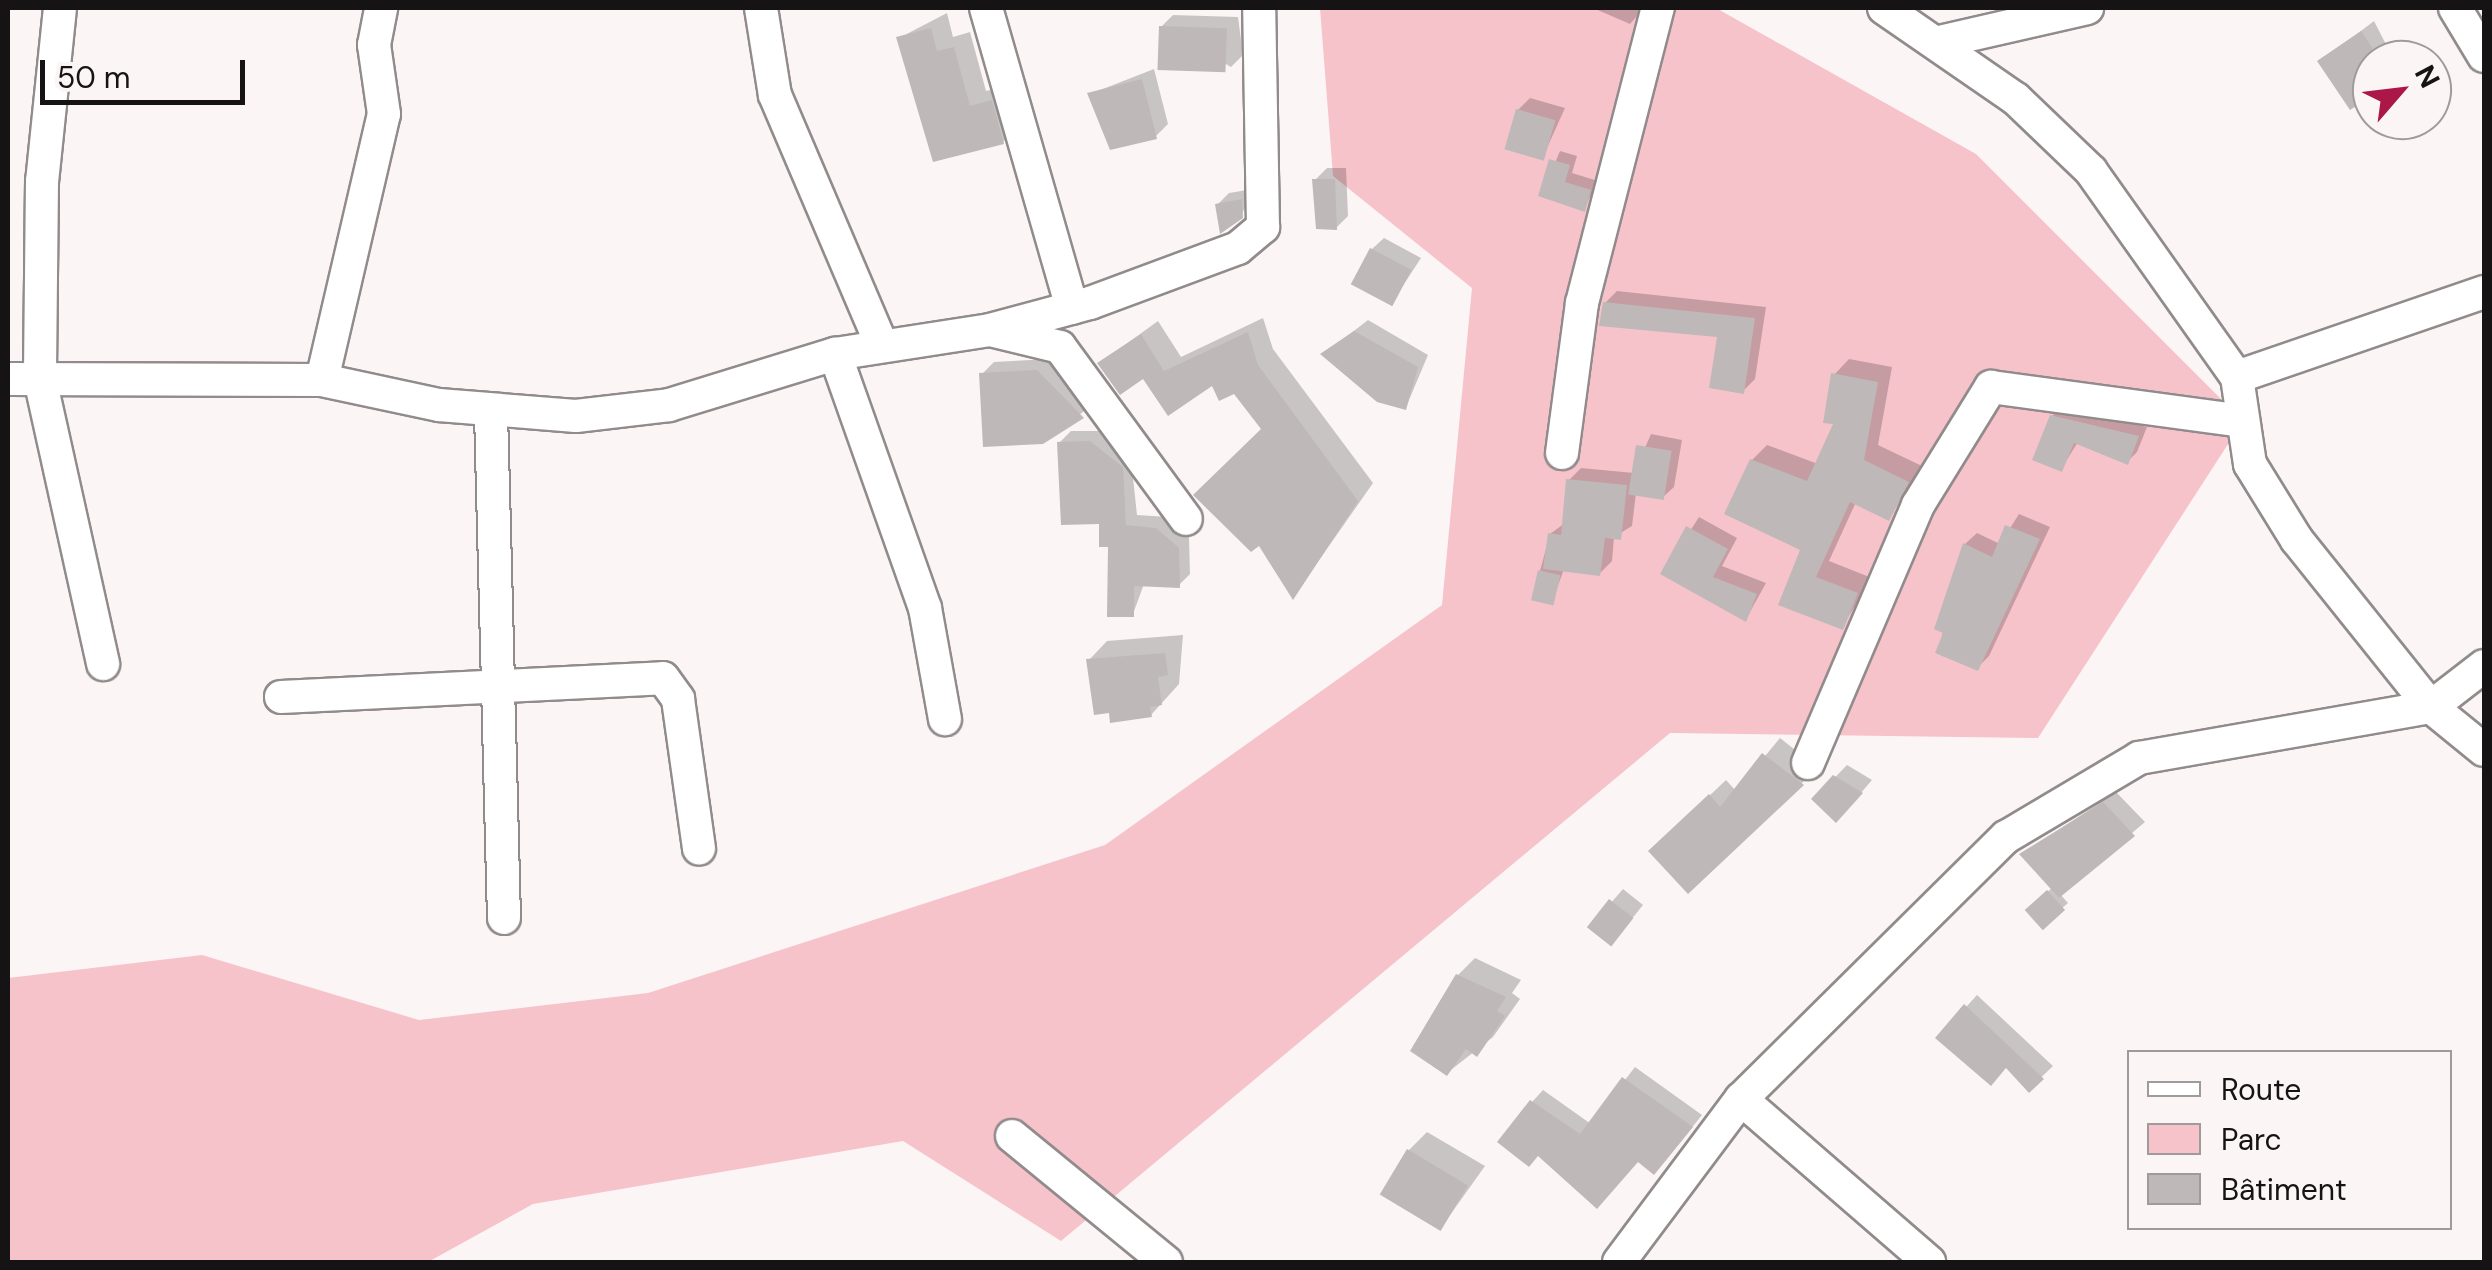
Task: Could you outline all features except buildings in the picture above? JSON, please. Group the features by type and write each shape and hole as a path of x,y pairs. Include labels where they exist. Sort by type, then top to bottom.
{"street":[{"path":"60,8 24,378 102,664"},
{"path":"322,380 384,114 374,45 381,8"},
{"path":"761,8 775,96 881,342"},
{"path":"986,8 1072,308"},
{"path":"24,378 322,380 491,412 576,416 670,405 881,342 990,330 1072,308 1238,248 1263,228 1259,8"},
{"path":"1562,453 1582,302 1658,8"},
{"path":"1884,8 1939,42 2091,171 2237,377 2250,464 2297,540 2430,707 2484,750"},
{"path":"1939,42 2087,8"},
{"path":"2455,8 2484,56"},
{"path":"2237,377 2484,292"},
{"path":"990,330 1060,347 1186,519"},
{"path":"834,354 925,608 946,720"},
{"path":"1808,763 1918,505 1991,386 2244,421"},
{"path":"491,412 502,690 504,918"},
{"path":"1624,1260 1741,1100 2006,836 2070,794 2139,758 2430,707 2484,666"},
{"path":"281,697 502,690 663,678 678,699 699,849"},
{"path":"1741,1100 1929,1262"},
{"path":"1012,1136 1166,1262"}],"green space":[{"path":"1320,8 1716,8 1976,154 2243,421 2038,738 1670,733 1061,1241 903,1141 533,1204 428,1262 8,1262 8,978 202,955 419,1020 648,993 1105,845 1442,605 1472,288 1333,176"}]}
